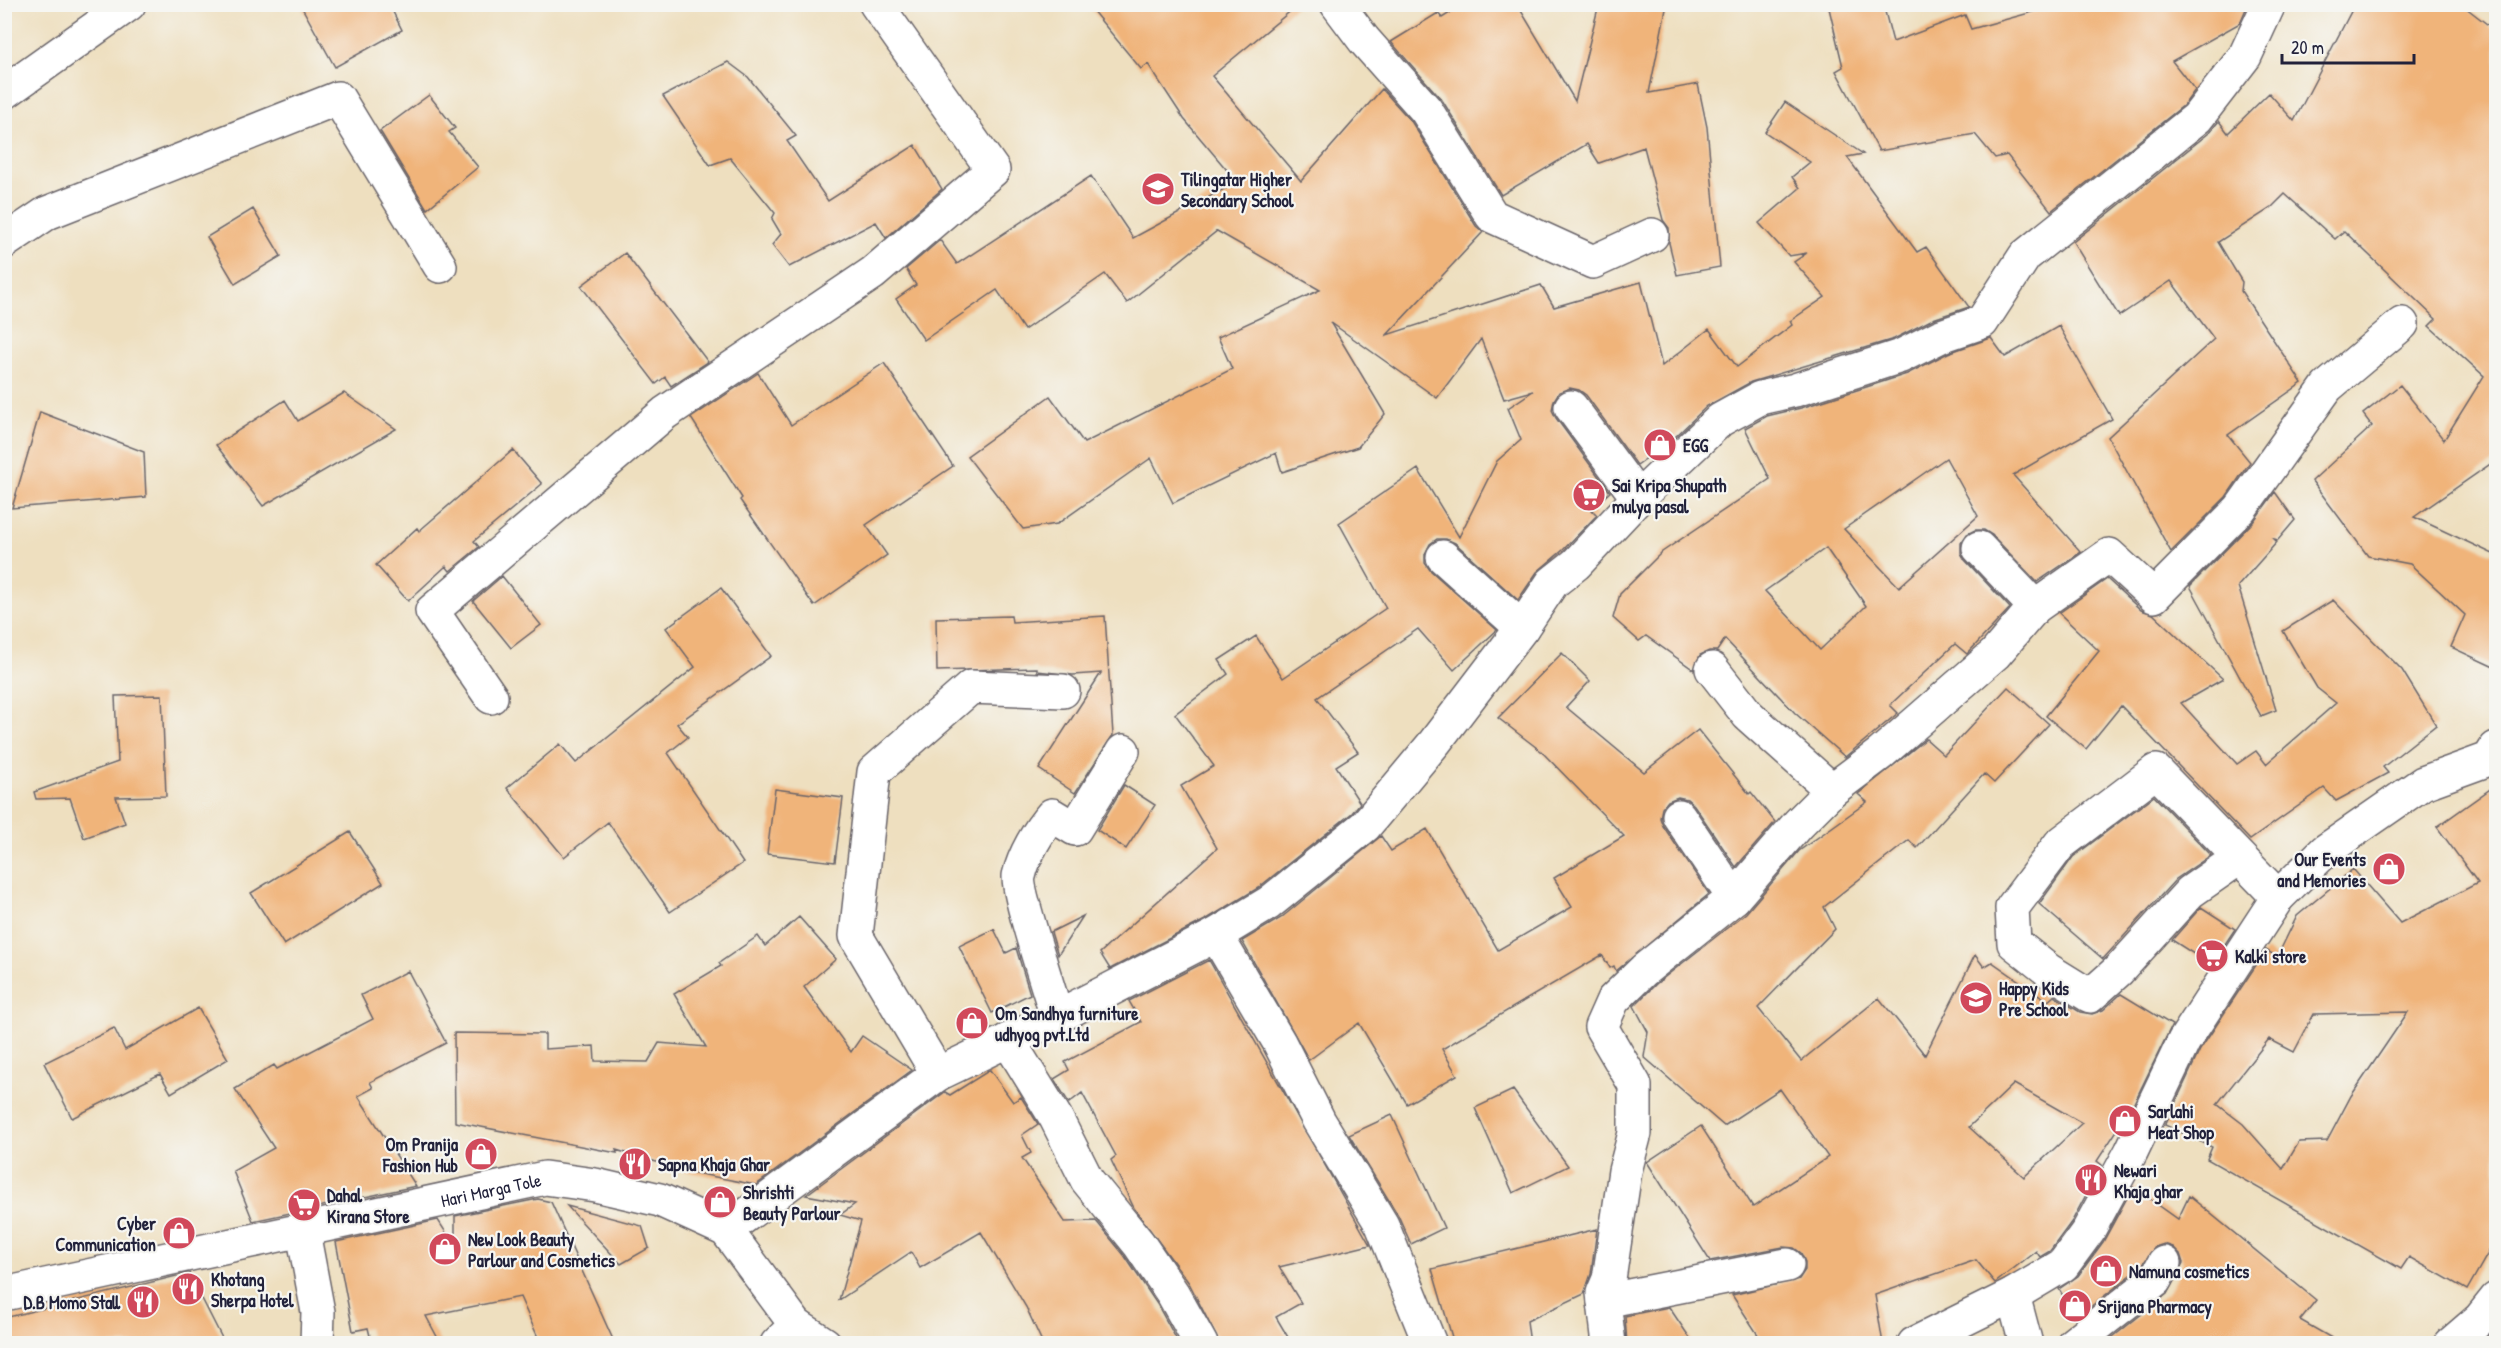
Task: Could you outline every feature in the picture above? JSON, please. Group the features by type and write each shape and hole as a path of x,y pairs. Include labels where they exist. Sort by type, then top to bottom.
{"street":[{"path":"4,93 129,4"},
{"path":"491,697 432,611 665,413 873,273 993,170 876,4"},
{"path":"1336,4 1364,40 1426,110 1492,216 1593,262 1652,235"},
{"path":"825,1344 786,1335 726,1230 938,1074 1057,1017 1216,936 1269,903 1365,826 1435,742 1522,628 1552,583 1576,564 1638,498 1720,420 1760,398 1795,390 1902,356 1941,336 1982,322 2025,256 2197,118 2245,56 2269,4"},
{"path":"4,242 47,213 338,98 440,266"},
{"path":"1609,1344 1603,1293 1609,1279 1625,1172 1635,1133 1635,1085 1601,1027 1613,1000 1644,970 1734,898 1798,824 1832,789 1880,754 1995,654 2035,607 2109,555 2154,596 2240,509 2327,387 2403,324"},
{"path":"1571,406 1638,498"},
{"path":"1979,549 2035,607"},
{"path":"1443,557 1522,628"},
{"path":"1712,669 1748,715 1832,789"},
{"path":"938,1074 856,936 874,772 971,687 1063,691"},
{"path":"1914,1344 2013,1295 2063,1265 2088,1232 2131,1152 2184,1041 2278,897 2325,851 2423,783 2489,759 2496,748"},
{"path":"1057,1017 1018,878 1031,847 1047,820 1052,815 1075,829 1124,751"},
{"path":"2239,858 2190,892 2119,970 2090,996 2048,970 2014,942 2012,908 2060,844 2156,771 2278,897"},
{"path":"1679,816 1734,898"},
{"path":"1216,936 1279,1042 1320,1121 1382,1225 1430,1344"},
{"path":"1008,1040 1056,1118 1087,1180 1138,1244 1173,1294 1201,1344"},
{"name":"Hari Marga Tole","path":"4,1294 303,1232 545,1178 595,1185 660,1200 726,1230"},
{"path":"303,1232 318,1312 317,1344"},
{"path":"2073,1344 2155,1280 2164,1263"},
{"path":"1604,1302 1786,1266"},
{"path":"2013,1295 2026,1344"},
{"path":"2451,1344 2480,1319 2496,1299"}],"building":[{"path":"300,4 389,4 402,30 335,67"},
{"path":"1087,4 1299,4 1212,76 1301,181 1382,89 1411,121 1476,226 1483,232 1387,335 1541,285 1554,307 1641,282 1662,366 1709,329 1737,367 1792,325 1790,321 1825,297 1794,262 1807,253 1789,256 1759,223 1800,188 1792,177 1810,162 1765,132 1785,102 1863,154 1847,157 1917,252 1926,247 1969,307 1933,319 1894,339 1751,382 1707,406 1673,439 1637,465 1586,395 1570,388 1559,392 1552,410 1556,418 1610,492 1591,509 1597,515 1563,550 1537,572 1518,600 1455,543 1446,539 1437,539 1430,544 1425,554 1425,563 1430,570 1497,630 1454,670 1418,629 1317,698 1358,752 1336,766 1360,803 1352,813 1258,888 1207,919 1110,969 1100,953 1217,848 1181,786 1214,766 1175,714 1228,674 1219,660 1256,636 1283,678 1386,608 1339,523 1418,469 1459,537 1497,461 1521,440 1508,408 1533,391 1504,399 1481,339 1437,398 1330,322 1385,414 1358,447 1282,472 1276,453 1173,503 1151,458 1057,524 1023,529 967,456 1050,396 1084,443 1232,369 1218,337 1320,290 1217,231 1127,303 1105,274 1024,330 997,290 924,340 896,299 916,285 906,269 940,240 957,264 1091,176 1133,238 1237,182 1184,119 1148,64 1141,69"},
{"path":"1464,4 1517,4 1575,101 1599,4 1667,4 1649,93 1698,84 1707,127 1720,267 1677,275 1669,243 1669,228 1663,220 1644,147 1599,163 1587,144 1501,195 1442,100 1391,42 1438,13 1442,18"},
{"path":"1828,4 1883,4 1893,42 1965,15 1971,29 2062,4 2248,4 2240,23 2172,61 2195,90 2184,105 2051,211 2007,155 1995,158 1975,134 1879,151 1836,71 1843,67"},
{"path":"2355,4 2461,4 2496,31 2496,460 2414,517 2493,554 2496,546 2496,668 2451,647 2465,615 2410,564 2368,556 2312,481 2372,426 2363,414 2400,385 2444,440 2484,376 2429,326 2436,319 2344,231 2335,239 2285,194 2271,208 2218,242 2242,282 2241,291 2302,383 2228,435 2250,462 2226,497 2171,552 2108,437 2214,339 2171,281 2119,316 2073,242 2209,133 2219,121 2228,133 2269,93 2294,121"},
{"path":"728,62 748,77 796,136 787,141 828,201 915,145 942,189 886,238 876,222 789,267 772,245 781,234 772,219 775,213 730,158 710,165 663,96"},
{"path":"429,95 455,128 449,132 478,167 427,209 380,131"},
{"path":"253,209 281,256 235,284 207,237"},
{"path":"625,253 708,362 671,386 665,377 656,384 581,286"},
{"path":"2059,326 2112,419 2013,475 2081,552 2037,582 1992,535 1984,530 1975,530 1967,534 1961,543 1961,553 1965,560 2010,608 1967,654 1955,644 1890,705 1898,713 1845,757 1795,713 1725,639 1717,651 1709,651 1700,655 1694,670 1646,636 1639,641 1613,618 1620,594 1662,552 1770,479 1745,428 1767,416 1801,408 1907,374 1948,353 1991,338 2005,357","holes":["1946,458 1978,516 1899,587 1844,529","1826,548 1866,606 1820,650 1765,591"]},
{"path":"884,363 953,466 866,525 887,555 814,606 740,500 742,498 691,418 758,373 791,425"},
{"path":"344,393 396,429 263,506 216,445 285,400 298,421"},
{"path":"40,412 144,452 146,497 12,508"},
{"path":"513,450 542,484 474,541 479,547 450,571 446,566 408,601 376,565 417,528 419,531"},
{"path":"2275,492 2295,520 2278,540 2274,539 2277,542 2238,586 2276,710 2261,716 2190,586 2253,522"},
{"path":"502,576 541,625 511,648 473,601"},
{"path":"2107,579 2141,610 2153,614 2223,679 2181,703 2237,764 2256,751 2266,764 2336,703 2317,688 2283,631 2333,600 2402,670 2436,725 2383,767 2388,773 2336,801 2324,788 2250,840 2121,706 2086,749 2046,716 2099,651 2059,613"},
{"path":"721,588 771,656 677,724 688,737 668,753 743,863 670,912 608,822 564,857 507,788 560,744 576,763 695,667 666,628"},
{"path":"1011,616 1012,622 1105,616 1113,735 1075,793 1039,769 1101,673 1073,675 1037,671 1037,668 937,671 936,618"},
{"path":"1562,653 1590,681 1566,707 1644,772 1698,730 1749,794 1751,792 1775,822 1736,867 1694,805 1687,799 1678,797 1668,801 1662,808 1660,818 1663,826 1709,894 1616,971 1614,966 1610,968 1602,955 1442,1049 1457,1075 1407,1104 1359,1023 1309,1060 1242,941 1281,918 1381,836 1391,851 1427,829 1498,950 1572,907 1554,878 1624,836 1541,751 1498,718"},
{"path":"2008,687 2049,724 1994,783 1984,774 1917,848 1909,840 1824,907 1835,929 1758,1008 1801,1061 1879,998 1925,1055 1975,955 1984,967 1992,962 2048,1001 2054,996 2080,1012 2092,1014 2103,1010 2121,994 2172,1025 2131,1109 2097,1161 2102,1165 2072,1221 2050,1251 2040,1257 2036,1251 1995,1283 1976,1260 1875,1295 1883,1344 1764,1344 1732,1295 1799,1279 1805,1270 1805,1262 1801,1253 1794,1248 1783,1247 1710,1261 1647,1162 1701,1126 1753,1207 1828,1157 1780,1089 1724,1126 1644,1057 1648,1032 1634,1006 1656,984 1746,913 1799,851 1867,802 1858,794 1926,739 1944,755","holes":["2014,1084 2082,1123 2024,1177 1969,1127"]},
{"path":"162,695 166,796 116,797 125,823 84,838 70,798 36,799 34,792 118,762 115,696"},
{"path":"1124,785 1155,805 1126,849 1097,830"},
{"path":"2496,785 2496,1239 2467,1290 2409,1257 2401,1269 2207,1159 2212,1147 2165,1125 2200,1050 2266,950 2277,957 2297,916 2353,869 2400,923 2478,883 2437,827","holes":["2408,1012 2351,1096 2327,1141 2299,1142 2283,1169 2243,1124 2217,1104 2269,1039 2294,1052 2314,1014"]},
{"path":"775,789 843,798 835,862 767,854"},
{"path":"2154,796 2211,855 2176,879 2103,959 2039,904 2073,857"},
{"path":"350,832 383,883 284,945 251,893"},
{"path":"2201,907 2235,929 2211,965 2172,940"},
{"path":"1083,916 1058,955 1051,932"},
{"path":"799,917 836,959 804,987 851,1052 862,1036 912,1070 756,1185 690,1172 616,1150 617,1153 455,1122 454,1033 545,1034 545,1049 594,1046 595,1061 648,1062 659,1043 706,1047 674,994 721,966 719,963 758,936 765,946"},
{"path":"994,929 1006,953 1016,948 1030,994 992,1013 959,946"},
{"path":"1209,960 1370,1245 1279,1267 1301,1303 1276,1317 1292,1344 1220,1344 1189,1283 1134,1208 1111,1160 1116,1156 1082,1093 1069,1103 1054,1079 1069,1070 1065,1062 1141,1022 1129,1001"},
{"path":"408,971 446,1043 370,1082 373,1088 358,1096 416,1186 253,1221 233,1171 274,1148 235,1089 274,1065 277,1069 373,1019 361,995"},
{"path":"198,1008 228,1059 171,1093 160,1074 72,1118 44,1063 114,1028 125,1050"},
{"path":"990,1070 1013,1102 1021,1097 1038,1124 1022,1135 1031,1153 1022,1158 1065,1222 1096,1221 1124,1255 1157,1304 1179,1344 1043,1344 1026,1307 981,1232 920,1268 911,1252 839,1300 861,1221 840,1215 855,1204 806,1195 945,1092 950,1095"},
{"path":"1513,1090 1568,1166 1513,1193 1475,1108"},
{"path":"1392,1115 1444,1228 1411,1244 1398,1215 1349,1135"},
{"path":"2133,1187 2178,1219 2189,1196 2316,1300 2300,1320 2342,1344 2104,1344 2167,1294 2183,1263 2180,1254 2173,1247 2164,1244 2155,1247 2140,1268 2076,1318 2059,1289 2078,1276 2103,1242"},
{"path":"538,1199 551,1202 615,1344 541,1344 520,1297 426,1316 441,1344 372,1344 368,1328 353,1331 336,1242 438,1220 455,1247 455,1216"},
{"path":"567,1206 642,1226 649,1248 621,1264"},
{"path":"1597,1229 1591,1274 1584,1294 1527,1321 1530,1344 1454,1344 1432,1269"},
{"path":"189,1273 225,1344 4,1344 4,1318"},
{"path":"1669,1307 1694,1344 1627,1344 1625,1316"}],"place":[{"name":"Tilingatar Higher Secondary School","path":"1158,189"},
{"name":"EGG","path":"1660,445"},
{"name":"Sai Kripa Shupath mulya pasal","path":"1589,495"},
{"name":"Our Events and Memories","path":"2389,869"},
{"name":"Kalki store","path":"2212,956"},
{"name":"Happy Kids Pre School","path":"1976,998"},
{"name":"Om Sandhya furniture udhyog pvt.Ltd","path":"972,1023"},
{"name":"Sarlahi Meat Shop","path":"2125,1121"},
{"name":"Om Pranija Fashion Hub","path":"481,1154"},
{"name":"Sapna Khaja Ghar","path":"635,1164"},
{"name":"Newari Khaja ghar","path":"2091,1180"},
{"name":"Shrishti Beauty Parlour","path":"720,1202"},
{"name":"Dahal Kirana Store","path":"304,1205"},
{"name":"Cyber Communication","path":"179,1233"},
{"name":"New Look Beauty Parlour and Cosmetics","path":"445,1249"},
{"name":"Namuna cosmetics","path":"2106,1271"},
{"name":"Khotang Sherpa Hotel","path":"188,1289"},
{"name":"D.B Momo Stall","path":"143,1302"},
{"name":"Srijana Pharmacy","path":"2075,1306"}]}
